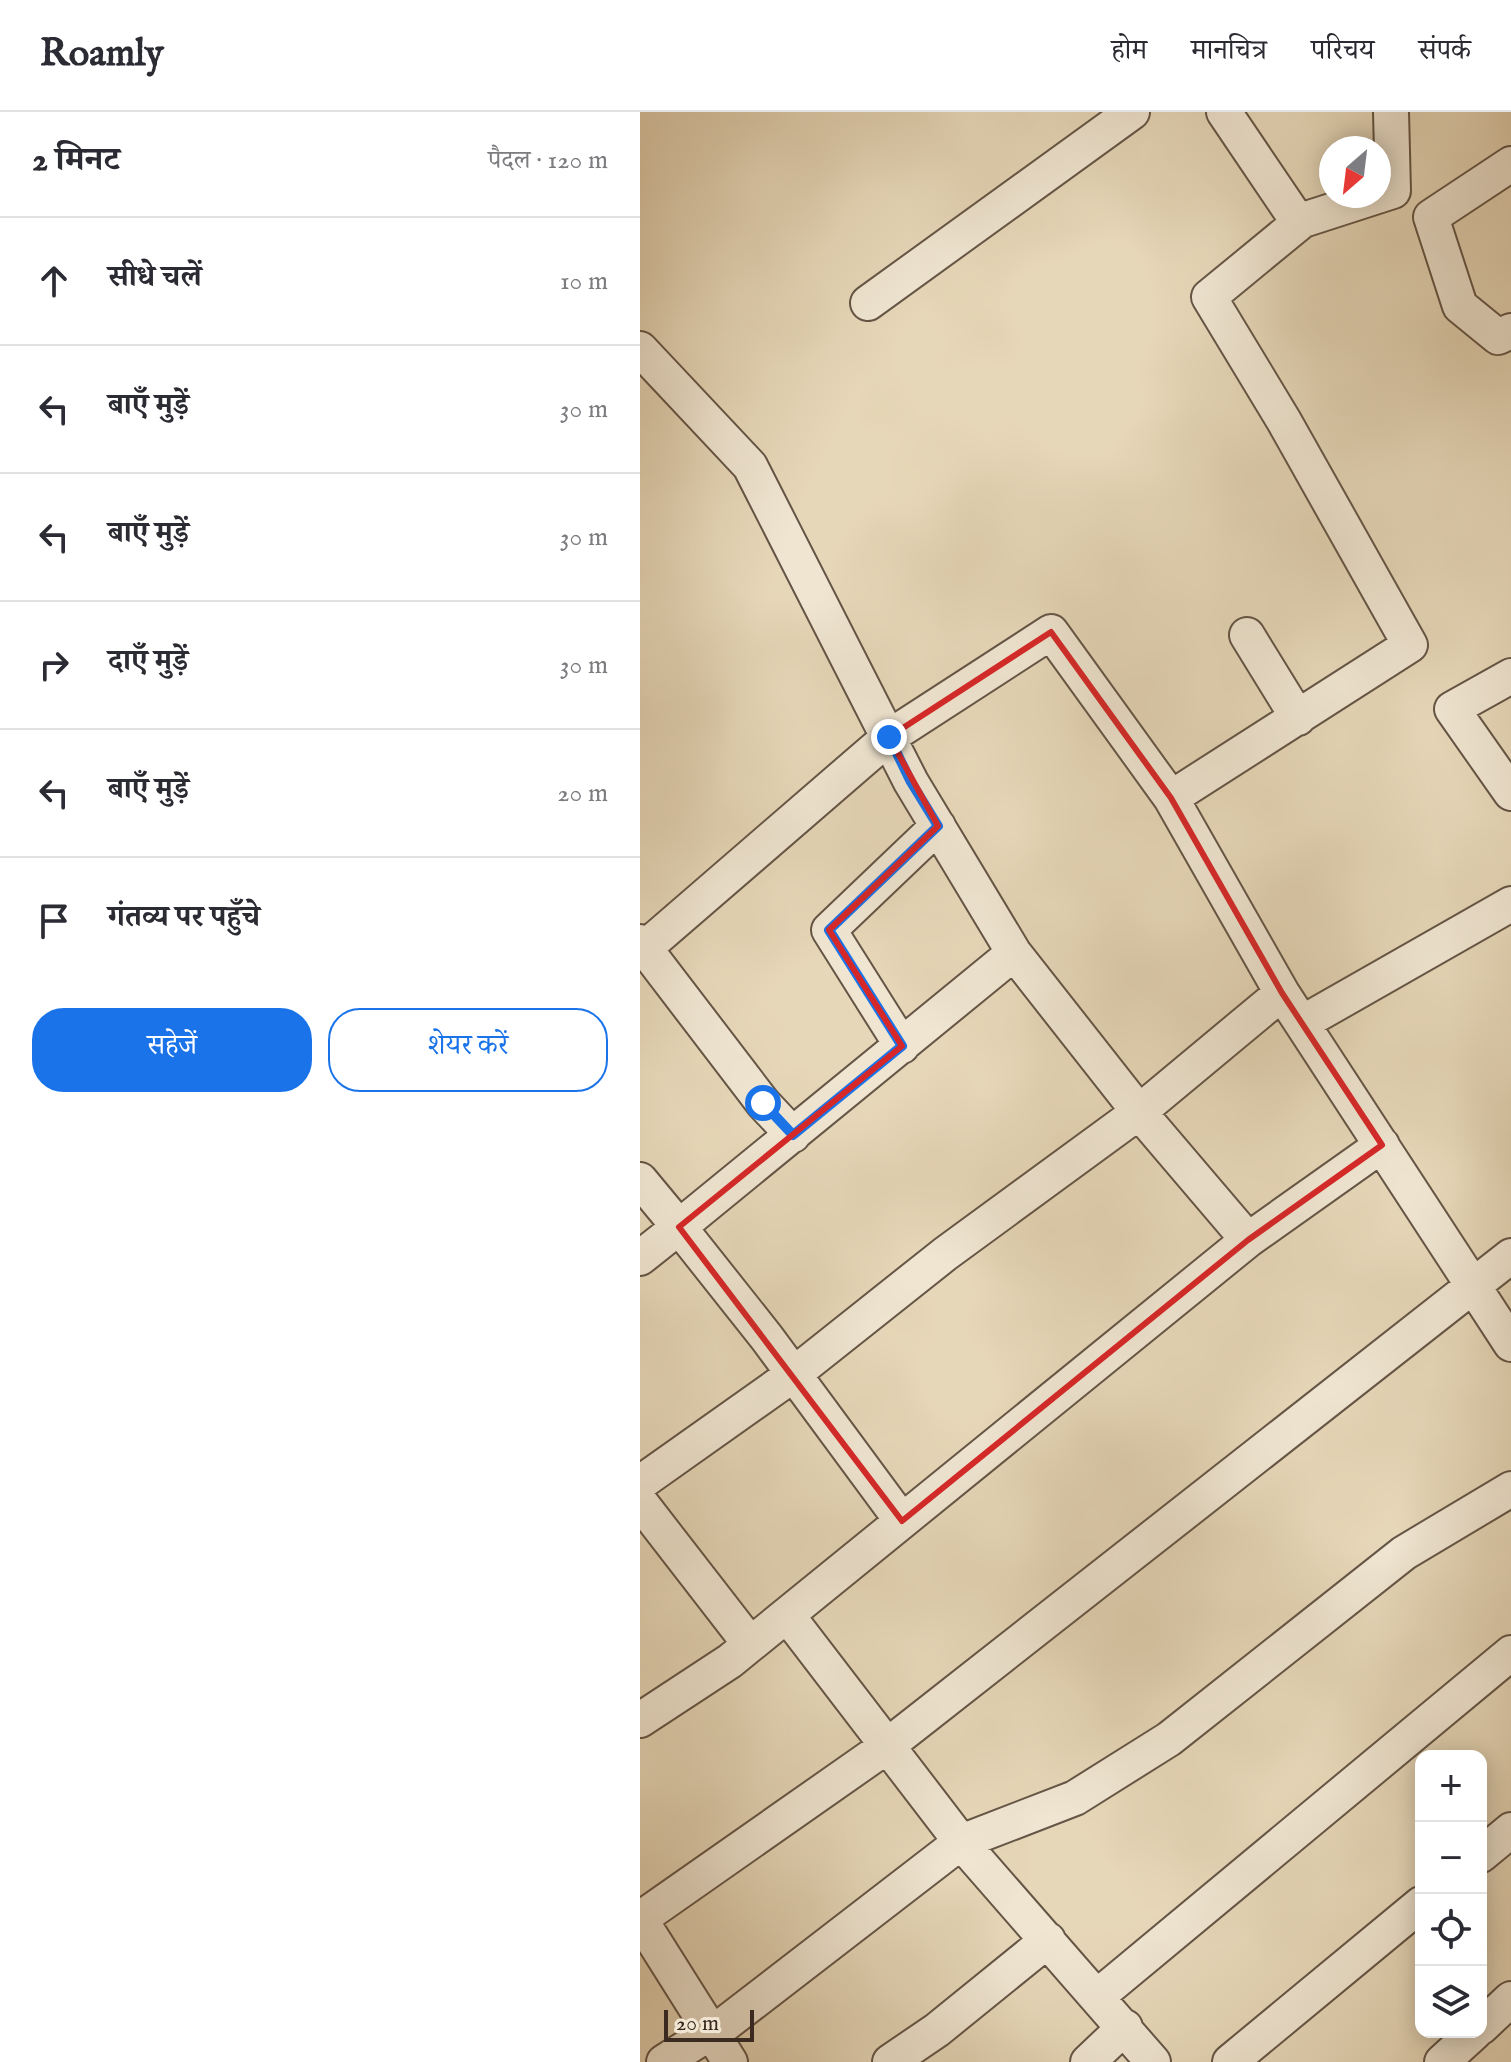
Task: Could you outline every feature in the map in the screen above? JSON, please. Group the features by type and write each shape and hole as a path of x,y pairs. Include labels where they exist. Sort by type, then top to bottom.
{"street":[{"path":"868,303 1132,112"},
{"path":"1171,798 1410,645 1284,421 1209,297 1299,223 1224,112"},
{"path":"1297,222 1393,191 1391,112"},
{"path":"1511,164 1431,217 1460,306 1498,337 1511,331"},
{"path":"640,349 750,466 911,782 1014,953 1139,1112 1248,1240"},
{"path":"793,1135 763,1103 642,945 889,737 1051,632 1171,798 1282,993 1511,1344"},
{"path":"1247,635 1298,718"},
{"path":"1511,676 1452,709 1511,793"},
{"path":"902,1046 829,930 938,826"},
{"path":"1302,1023 1511,904"},
{"path":"640,1258 1014,953"},
{"path":"640,1483 794,1374 945,1254 1139,1112 1282,993"},
{"path":"645,1707 730,1661 1248,1240 1382,1145"},
{"path":"640,1180 794,1374 902,1521"},
{"path":"721,2048 640,1919 887,1746 1511,1256"},
{"path":"721,2048 961,1842 1075,1798 1169,1739 1404,1553 1511,1489"},
{"path":"640,1502 750,1644"},
{"path":"787,1615 961,1842 1153,2062"},
{"path":"1098,1996 1511,1653"},
{"path":"1487,1850 1511,1830"},
{"path":"1230,2062 1415,1909"},
{"path":"890,2062 937,2030 1048,1940"},
{"path":"1487,2021 1511,1999"},
{"path":"1088,2062 1125,2027"},
{"path":"664,2062 711,2032 721,2048"},
{"path":"1442,2062 1468,2038"}],"highlighted area":[{"path":"1051,632 1171,798 1282,993 1382,1145 1248,1240 902,1521 679,1227 902,1046 829,930 938,826 889,737"}],"route":[{"path":"763,1103 793,1135 902,1046 829,930 938,826 911,782 889,737"}]}
